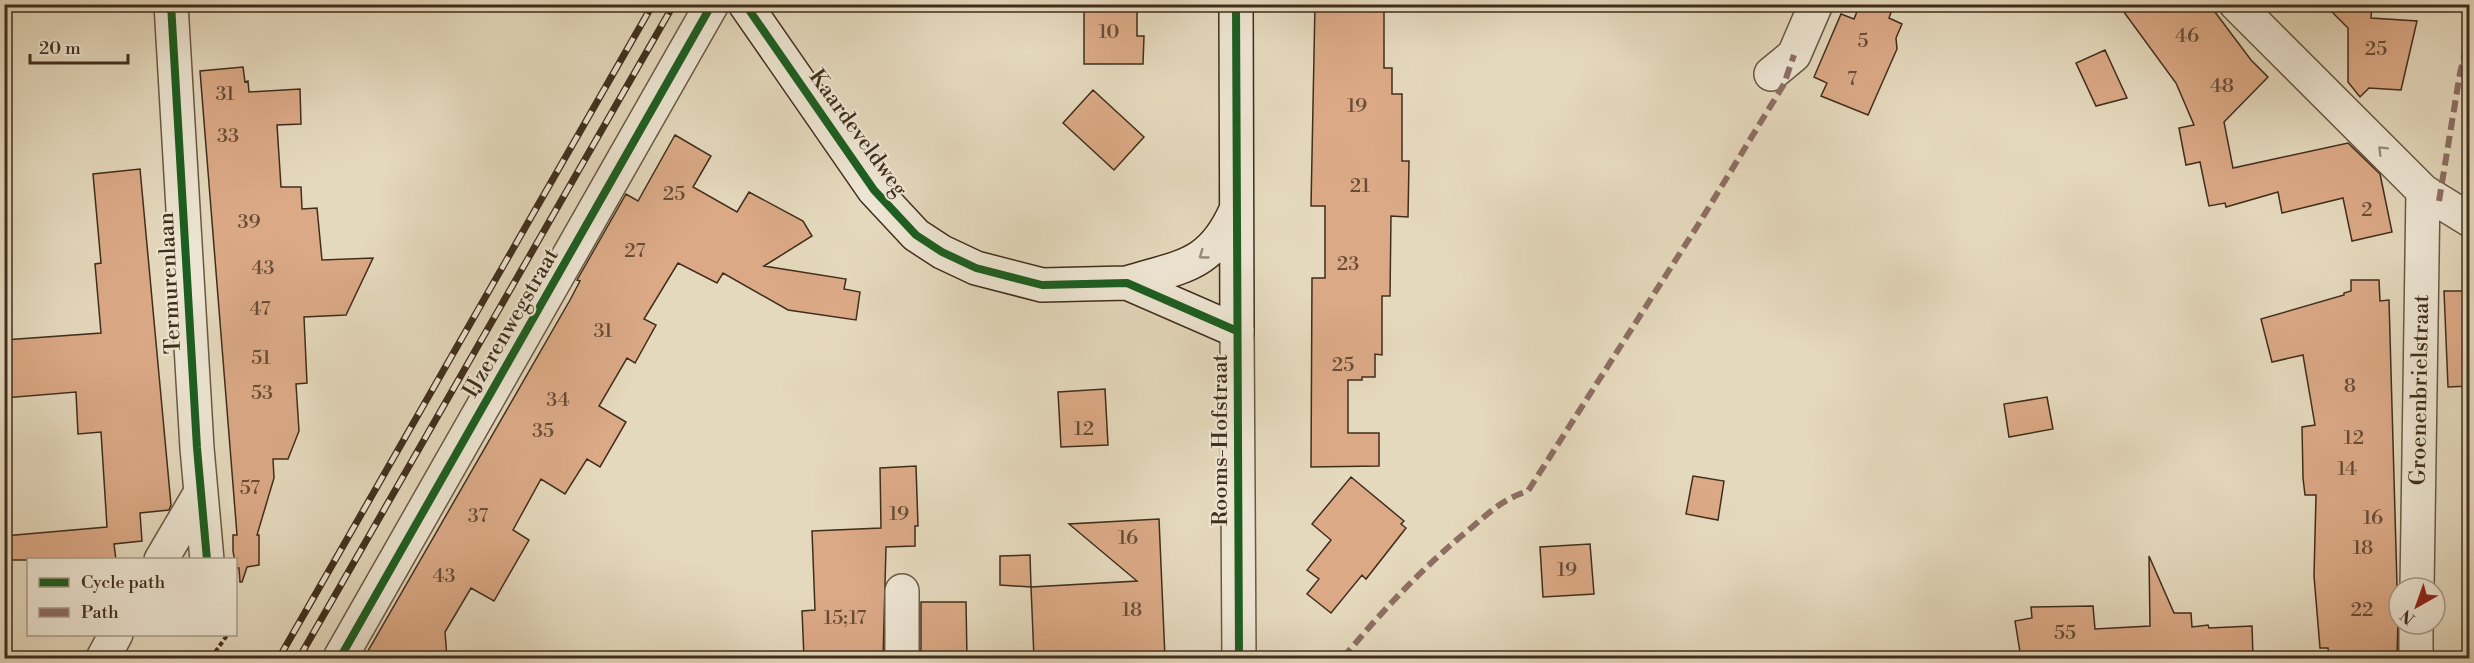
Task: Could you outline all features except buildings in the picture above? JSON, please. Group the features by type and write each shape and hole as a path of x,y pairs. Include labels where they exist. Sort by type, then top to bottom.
{"street":[{"name":"Termurenlaan","path":"171,4 207,558"},
{"name":"IJzerenwegstraat","path":"340,658 712,4"},
{"name":"Rooms-Hofstraat","path":"1236,4 1239,658"},
{"path":"1771,74 1794,55 1815,4"},
{"path":"2236,4 2423,191 2469,220"},
{"name":"Kaardeveldweg","path":"746,5 874,190 916,235 942,252 976,268 1042,285 1127,283 1237,331"},
{"name":"Groenenbrielstraat","path":"2417,576 2423,191"},
{"path":"1127,283 1191,263 1204,255 1226,232 1237,209"},
{"path":"161,558 201,492"},
{"path":"902,591 902,658"},
{"path":"103,658 115,636"},
{"path":"2415,658 2416,636"}],"path":[{"path":"211,658 227,636"}],"railway":[{"path":"279,658 653,4"},
{"path":"299,658 674,4"}],"marked path":[{"path":"2439,201 2460,73 2465,53 2470,51"},
{"path":"1343,658 1388,606 1436,558 1498,506 1528,491 1698,225 1784,84 1794,55"}],"cycle path":[{"path":"171,4 197,448 207,558"},
{"path":"340,658 712,4"},
{"path":"745,4 874,190 916,235 942,252 976,268 1042,285 1127,283 1237,331"},
{"path":"1236,4 1239,658"}]}
